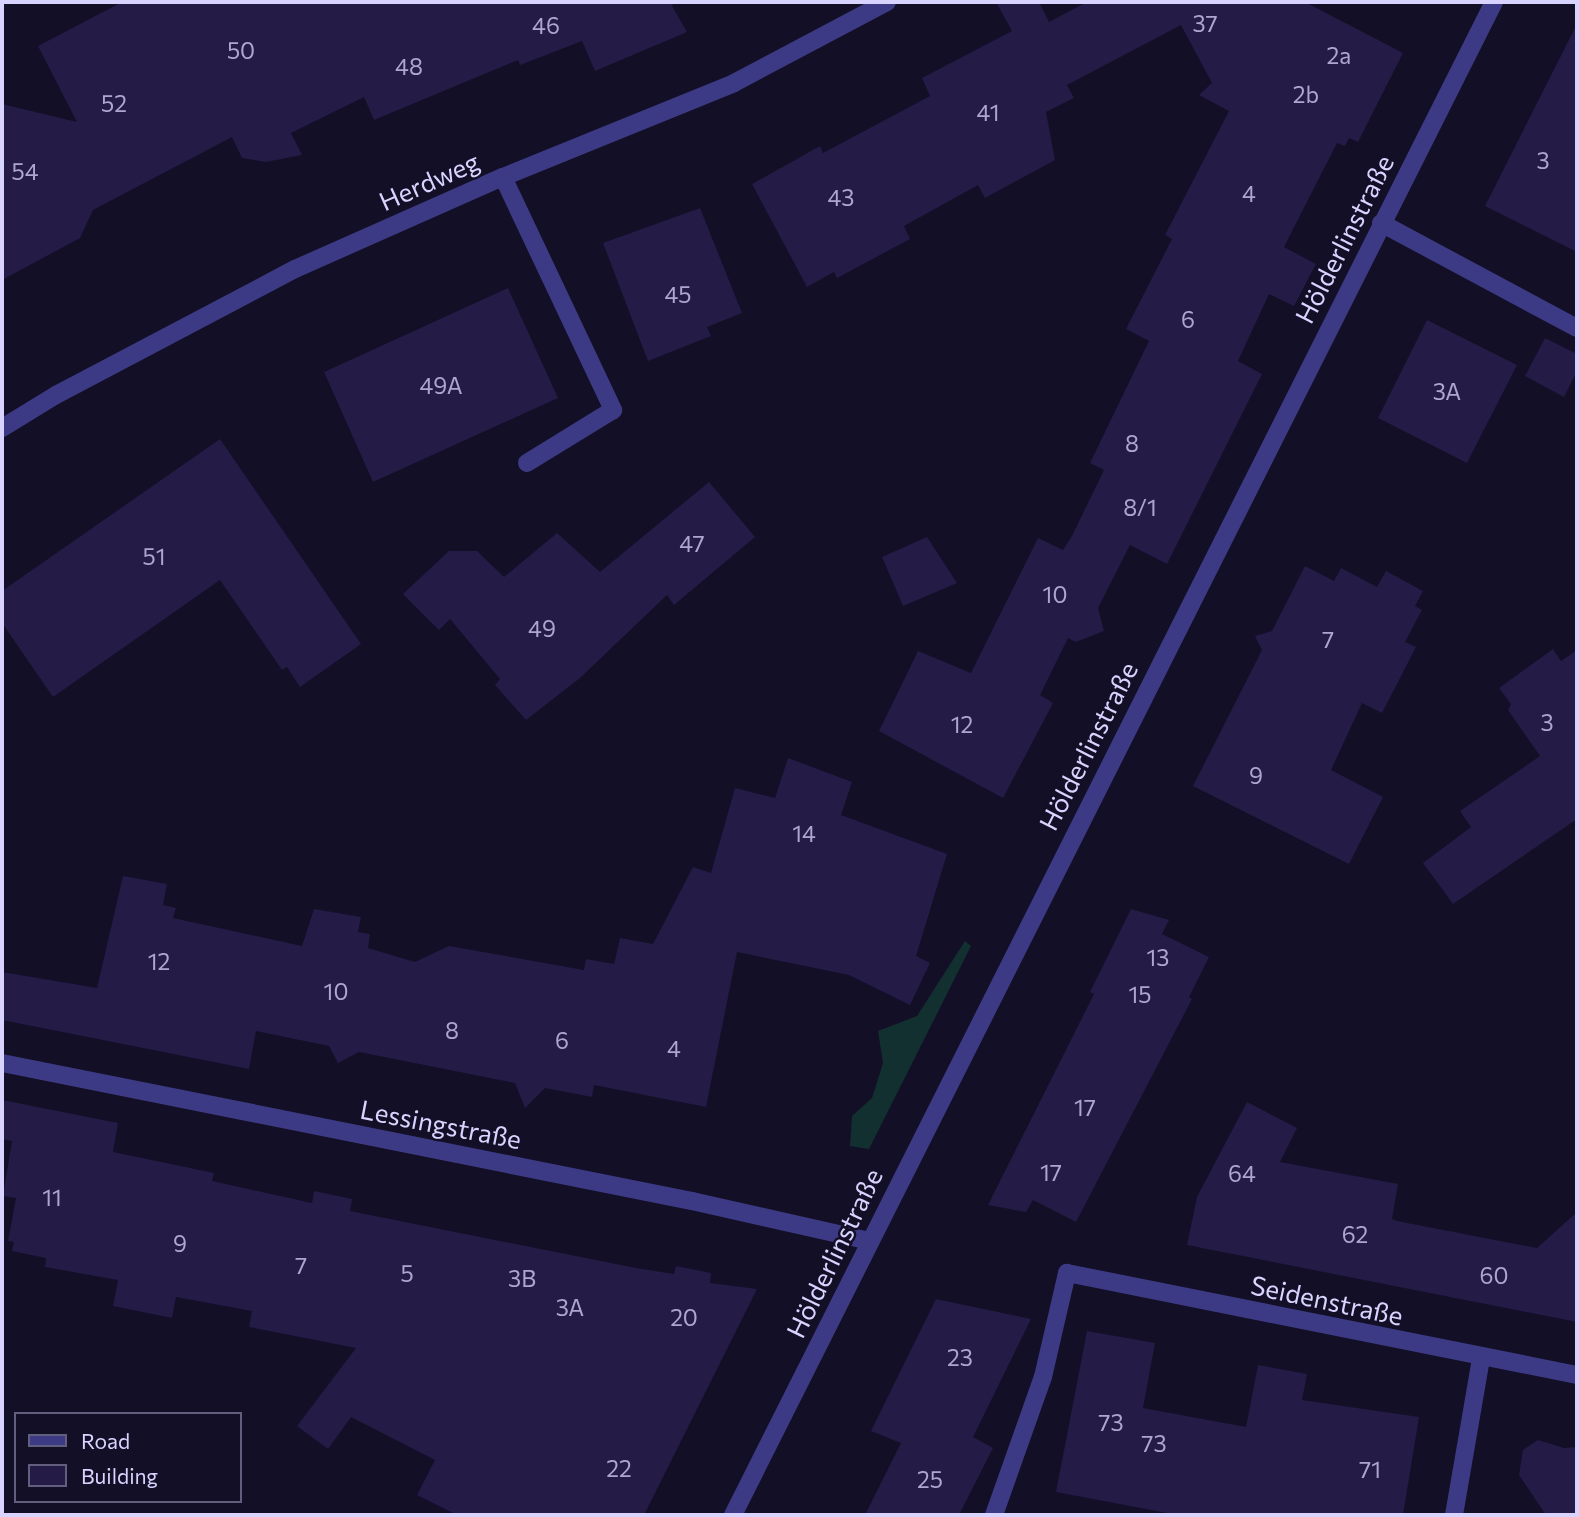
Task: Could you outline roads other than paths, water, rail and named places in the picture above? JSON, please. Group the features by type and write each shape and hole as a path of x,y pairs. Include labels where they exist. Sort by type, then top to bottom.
{"street":[{"name":"Herdweg","path":"2,428 56,395 295,269 503,177 734,83 887,2"},
{"name":"Hölderlinstraße","path":"733,1515 1494,2"},
{"path":"503,177 613,410 527,463"},
{"path":"1381,223 1577,328"},
{"name":"Lessingstraße","path":"2,1063 692,1200 869,1241"},
{"name":"Seidenstraße","path":"994,1515 1043,1377 1068,1273 1481,1358 1577,1375"},
{"path":"1454,1515 1481,1358"}]}
